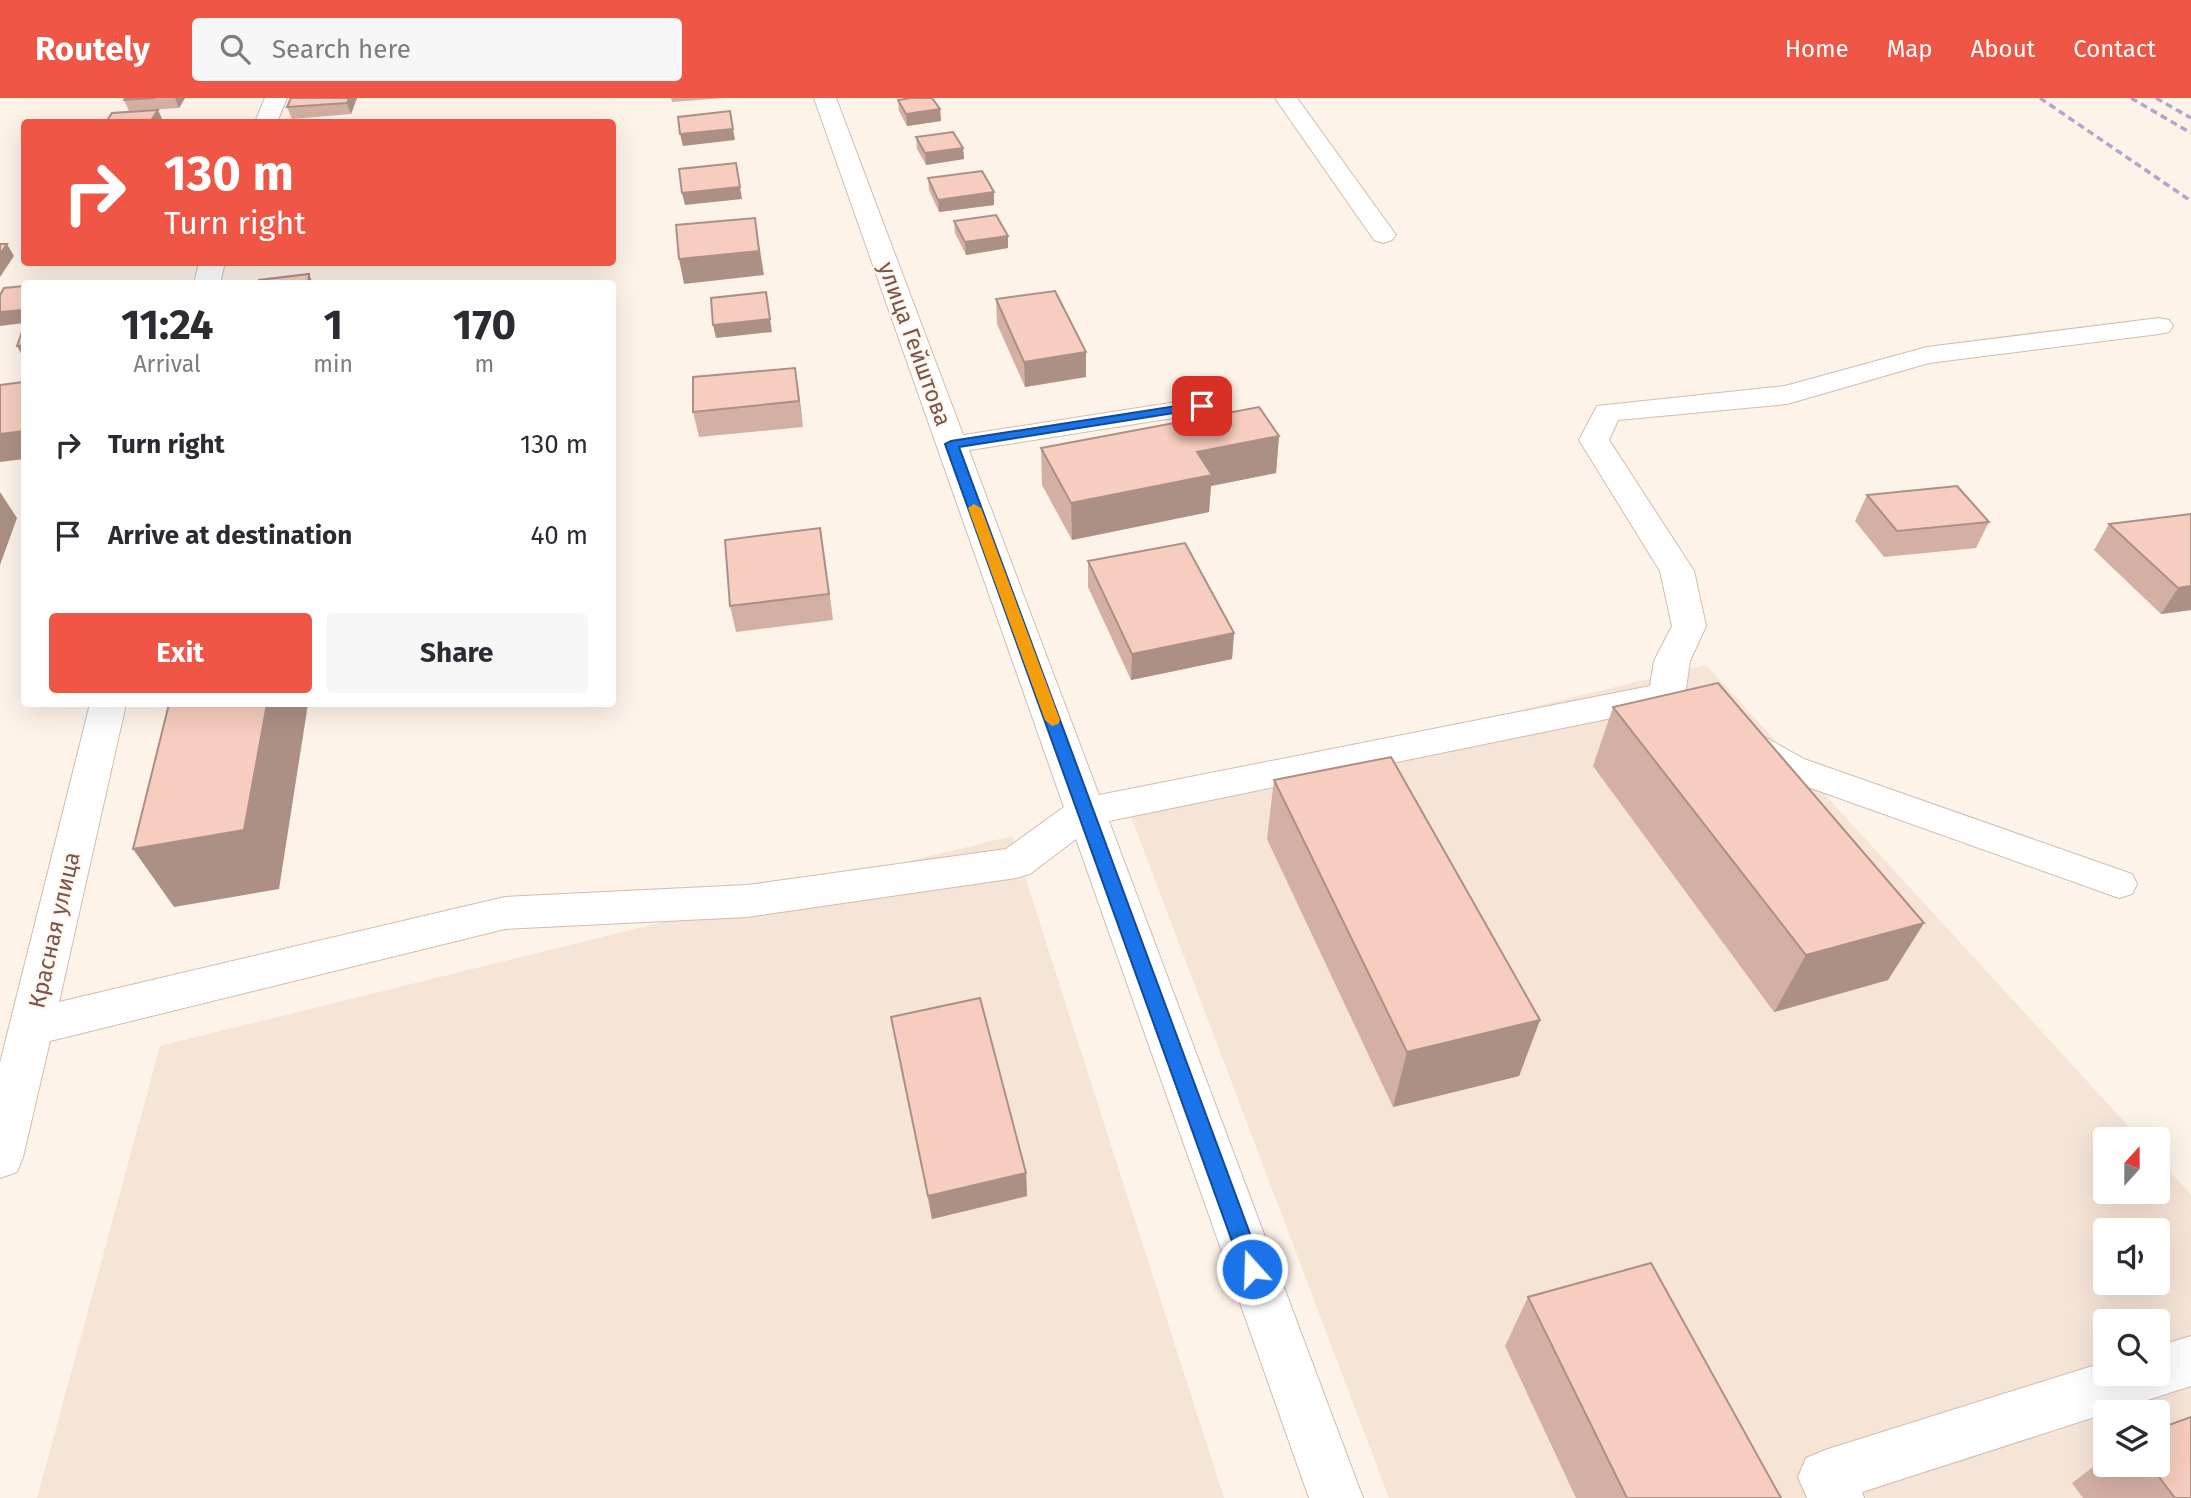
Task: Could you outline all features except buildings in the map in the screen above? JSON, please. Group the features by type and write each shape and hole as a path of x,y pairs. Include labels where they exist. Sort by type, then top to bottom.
{"street":[{"path":"267,119 276,98"},
{"name":"улица Гейштова","path":"825,98 1336,1498"},
{"path":"1286,98 1383,236"},
{"path":"32,1027 505,913 747,901 1016,863 1086,812 1679,702 1672,661 1689,626 1677,571 1594,440 1607,412 1787,395 1927,355 2159,326"},
{"name":"Красная улица","path":"0,1157 107,707"},
{"path":"2170,1368 2191,1361"},
{"path":"1837,1498 1825,1477 2113,1386"}],"lane":[{"path":"951,444 1202,406"},
{"path":"1724,728 1792,768 2119,884"}],"shaded area":[{"path":"1706,665 2129,1127 2093,1127 2093,1204 2170,1204 2170,1171 2191,1195 2191,1498 1389,1498 1127,806"},
{"path":"1012,836 1224,1498 37,1498 160,1046"}],"railway":[{"path":"2040,98 2191,201"},
{"path":"2131,98 2191,133"},
{"path":"2156,98 2191,118"}],"slow traffic":[{"path":"974,508 1052,720"}],"route":[{"path":"1202,406 951,444 1252,1269"}]}
